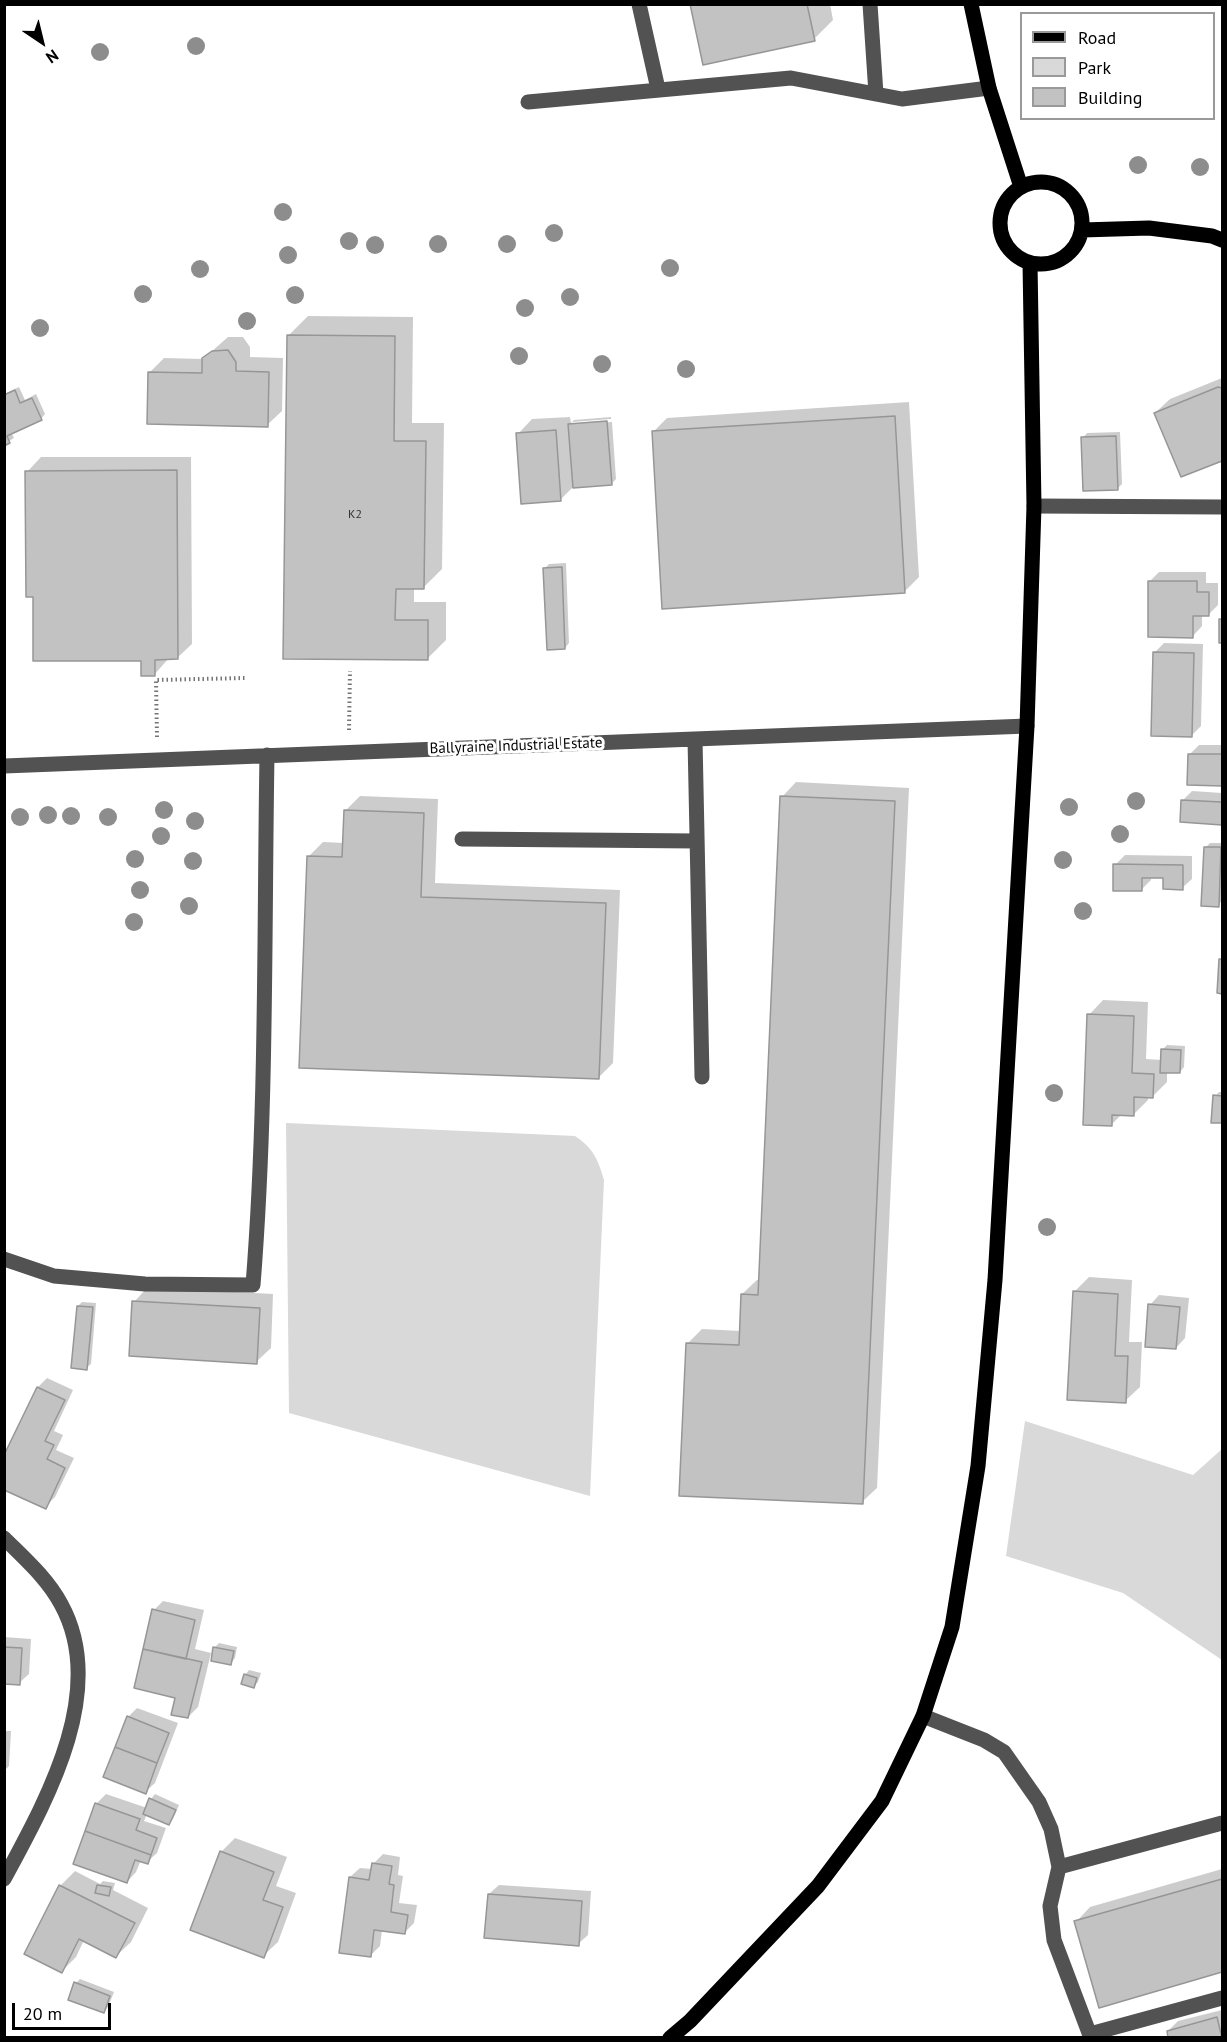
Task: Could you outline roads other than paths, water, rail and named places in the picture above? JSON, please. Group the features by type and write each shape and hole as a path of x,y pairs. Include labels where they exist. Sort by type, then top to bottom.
{"main road":[{"path":"971,4 988,88 1022,187"},
{"path":"1047,182 1065,190 1078,204 1082,217 1082,230 1069,254 1057,261 1044,264 1030,262 1018,257 1008,248 1002,235 1000,221 1003,207 1010,196 1022,187 1047,182"},
{"path":"1082,230 1149,228 1212,236 1222,240"},
{"path":"670,2037 690,2021 818,1886 882,1801 923,1716 952,1627 978,1466 995,1280 1027,726 1034,506 1030,262"}],"street":[{"path":"639,4 658,89"},
{"path":"870,4 876,94"},
{"path":"528,102 791,78 902,99 988,88"},
{"path":"1034,506 1222,507"},
{"name":"Ballyraine Industrial Estate","path":"4,766 1027,726"},
{"path":"695,739 702,1077"},
{"path":"4,1259 54,1276 146,1284 253,1285 257,1238 263,1056 267,755"},
{"path":"462,839 697,841"},
{"path":"4,1538 40,1574 62,1605 76,1644 79,1676 74,1716 64,1753 30,1831 4,1879"},
{"path":"923,1716 984,1740 1004,1752 1039,1802 1051,1829 1059,1867 1050,1906 1054,1940 1090,2036 1222,1998"},
{"path":"1059,1867 1222,1822"}]}
